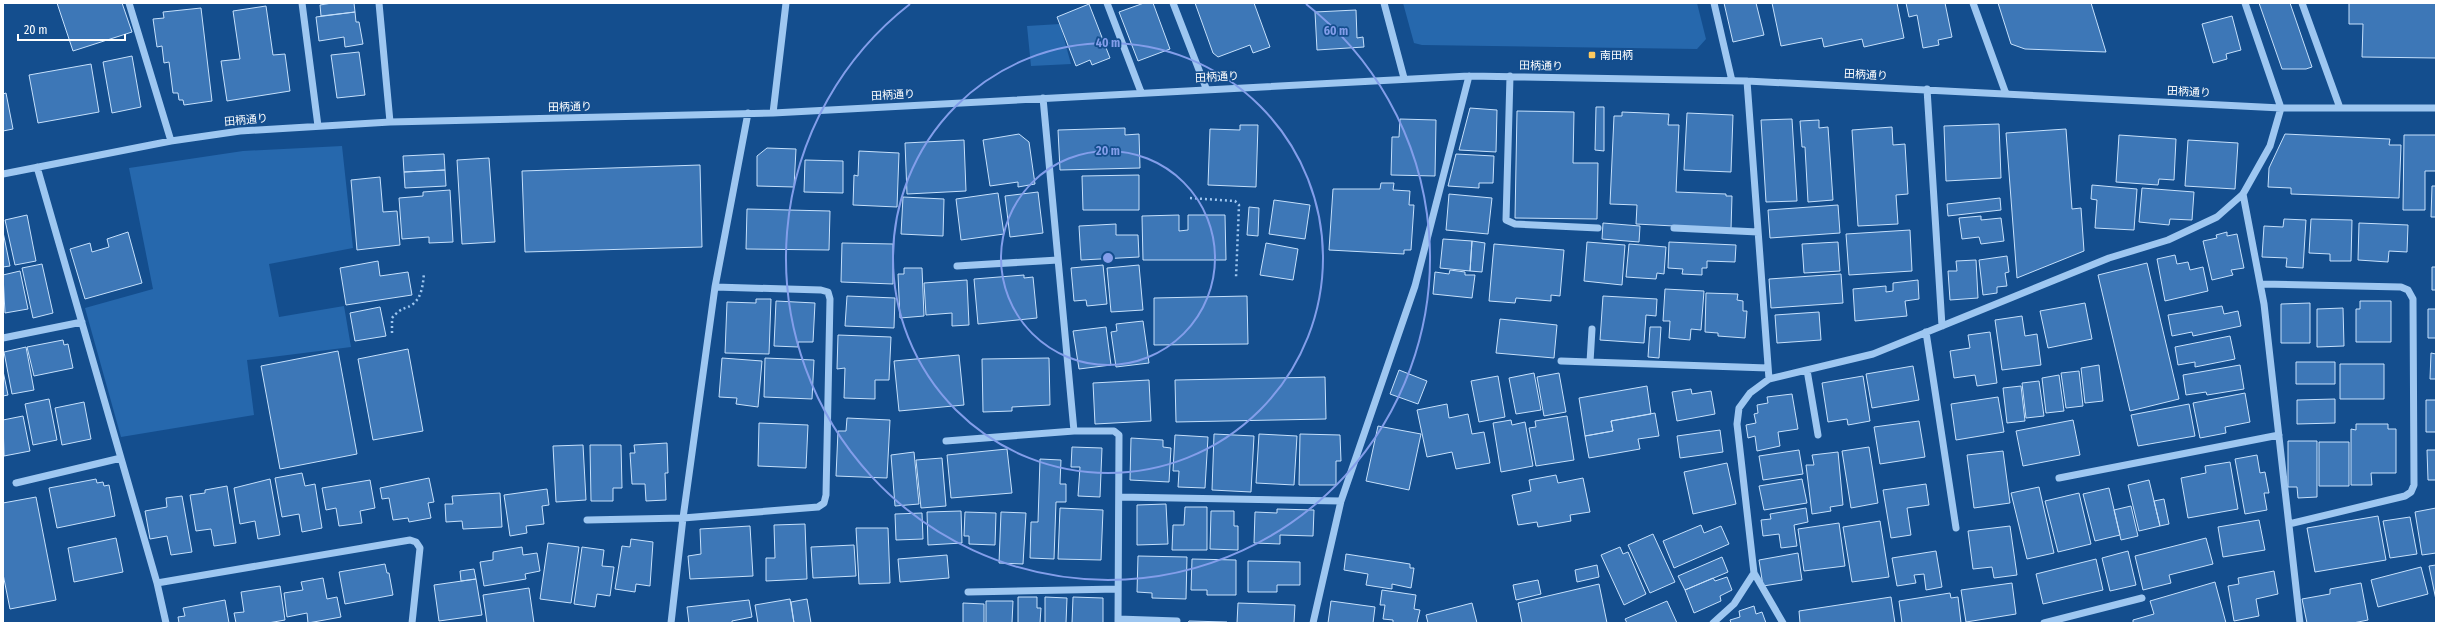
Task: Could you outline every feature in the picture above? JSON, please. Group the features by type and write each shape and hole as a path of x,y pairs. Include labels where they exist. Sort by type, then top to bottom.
{"street":[{"path":"129,3 172,141"},
{"path":"302,3 318,126"},
{"path":"379,3 390,122"},
{"path":"773,113 786,3"},
{"path":"1107,3 1141,92"},
{"path":"1173,3 1206,88"},
{"path":"1384,3 1404,78"},
{"path":"1714,3 1732,81"},
{"path":"1973,3 2006,94"},
{"path":"1783,623 1754,573 1737,424 1739,408 1750,393 1769,380 1873,354 2109,258 2168,240 2217,216 2243,194 2270,146 2281,108 2245,3"},
{"path":"2302,3 2340,108"},
{"path":"1313,623 1341,501 1415,286 1469,76"},
{"name":"田柄通り","path":"3,174 172,141 240,131 390,122 773,113 1206,88 1469,76 1732,81 1747,80 2281,108 2436,108"},
{"path":"1510,76 1506,220 1514,224 1598,228"},
{"path":"1747,80 1769,380"},
{"path":"1927,89 1942,326"},
{"path":"1043,98 1074,431"},
{"path":"671,623 683,518 715,287 748,113"},
{"path":"37,167 157,583 166,623"},
{"path":"2243,194 2261,284 2300,623"},
{"path":"1674,228 1758,232"},
{"path":"957,266 1058,260"},
{"path":"2261,284 2401,287 2408,290 2413,299 2414,485 2411,492 2405,496 2289,524"},
{"path":"587,520 683,518 818,507 824,503 826,495 830,299 828,292 821,290 715,287"},
{"path":"3,338 82,322"},
{"path":"1590,362 1592,329"},
{"path":"1926,332 1956,528"},
{"path":"1561,361 1768,368"},
{"path":"1807,370 1818,435"},
{"path":"946,441 1074,431 1117,432 1119,496 1118,621 1177,621"},
{"path":"2059,478 2279,435"},
{"path":"16,483 121,458"},
{"path":"1119,496 1341,501"},
{"path":"157,583 410,540 416,542 420,548 412,623"},
{"path":"1713,623 1734,604 1754,573"},
{"path":"968,592 1118,589"},
{"path":"2044,623 2142,598"}],"path":[{"path":"1190,198 1235,201 1239,205 1236,278"},
{"path":"392,333 392,318 400,308 412,304 418,299 424,273"}],"shaded area":[{"path":"1403,3 1697,3 1706,39 1697,49 1422,45 1414,43"},
{"path":"1060,24 1071,64 1031,66 1027,26"},
{"path":"342,146 353,248 269,264 279,317 344,306 351,347 247,360 254,415 121,437 85,308 153,289 129,168 243,151"}],"building":[{"path":"57,3 122,3 132,32 73,51"},
{"path":"332,3 354,3 355,12 321,16 320,5"},
{"path":"1144,3 1153,3 1170,49 1138,61 1119,12"},
{"path":"1195,3 1254,3 1270,47 1253,53 1250,45 1218,57 1213,53"},
{"path":"1724,3 1756,3 1764,35 1733,42"},
{"path":"1772,3 1897,3 1904,38 1864,47 1862,39 1824,47 1822,38 1781,46"},
{"path":"1906,3 1945,3 1952,37 1938,40 1939,45 1923,48 1917,15 1909,17"},
{"path":"1998,3 2091,3 2106,52 2025,49 2011,44"},
{"path":"2259,3 2290,3 2312,67 2306,69 2282,69"},
{"path":"2349,3 2436,3 2436,58 2362,57 2363,24 2349,24"},
{"path":"1089,4 1110,58 1092,65 1090,60 1076,66 1057,17"},
{"path":"266,6 273,55 285,54 290,91 227,101 221,61 240,59 233,11"},
{"path":"201,8 212,101 184,105 183,100 179,100 178,93 173,93 169,62 164,63 162,46 157,47 153,19 164,18 163,12"},
{"path":"1356,10 1357,38 1363,37 1364,47 1317,50 1315,12"},
{"path":"355,12 356,22 359,22 363,44 345,47 344,37 319,41 316,17"},
{"path":"2232,16 2241,50 2226,54 2227,59 2213,63 2202,24"},
{"path":"359,52 365,95 337,98 331,55"},
{"path":"132,56 141,107 112,113 103,62"},
{"path":"91,64 99,112 38,123 29,75"},
{"path":"6,93 13,129 3,131 3,94"},
{"path":"1596,107 1604,107 1604,151 1595,150"},
{"path":"1470,108 1497,110 1496,152 1459,150"},
{"path":"1517,111 1574,112 1573,163 1598,163 1597,219 1515,218"},
{"path":"1622,112 1669,114 1668,125 1679,125 1676,192 1726,194 1726,196 1732,196 1731,229 1636,224 1637,205 1610,204 1614,116 1622,116"},
{"path":"1687,113 1733,115 1731,172 1684,170"},
{"path":"1400,119 1436,120 1435,176 1391,175 1392,137 1399,137"},
{"path":"1792,119 1797,201 1766,202 1761,120"},
{"path":"1819,120 1819,128 1828,127 1833,200 1808,202 1805,147 1802,147 1800,121"},
{"path":"1999,124 2001,178 1946,181 1944,126"},
{"path":"1240,125 1258,125 1256,187 1208,185 1210,129 1240,130"},
{"path":"1892,127 1893,145 1905,144 1908,194 1896,195 1898,224 1858,226 1852,130"},
{"path":"1125,128 1125,135 1139,134 1140,168 1060,170 1058,130"},
{"path":"2066,129 2072,209 2081,208 2084,251 2017,278 2006,133"},
{"path":"1019,134 1029,142 1035,184 1018,187 1018,182 990,186 983,140"},
{"path":"2285,134 2390,139 2389,145 2401,145 2399,198 2291,194 2291,188 2268,187 2269,168"},
{"path":"2119,135 2176,139 2174,180 2159,179 2158,185 2116,182"},
{"path":"2404,135 2436,135 2436,171 2425,171 2425,210 2403,210"},
{"path":"964,140 966,191 907,194 905,143"},
{"path":"2188,140 2238,143 2235,189 2185,186"},
{"path":"767,148 796,149 794,187 757,186 757,156"},
{"path":"859,151 899,153 897,207 853,205 854,175 858,176"},
{"path":"444,154 445,170 404,172 403,156"},
{"path":"1456,154 1494,156 1493,183 1479,183 1479,188 1448,186"},
{"path":"489,158 495,242 462,244 457,160"},
{"path":"805,160 843,161 843,193 804,192"},
{"path":"700,165 702,247 525,252 522,171"},
{"path":"445,170 446,186 405,188 404,172"},
{"path":"1139,175 1139,210 1083,210 1082,176"},
{"path":"380,177 383,212 397,211 400,245 357,250 351,180"},
{"path":"1381,183 1394,183 1393,190 1410,191 1409,205 1414,205 1411,250 1404,250 1404,254 1329,250 1333,189 1380,189"},
{"path":"2092,185 2137,189 2134,230 2095,228 2097,200 2091,199"},
{"path":"2432,186 2436,186 2436,217 2431,217"},
{"path":"2142,188 2194,192 2192,220 2170,219 2169,225 2139,222"},
{"path":"450,190 453,242 429,243 429,237 402,239 399,198 423,196 423,192"},
{"path":"1038,192 1043,233 1010,237 1005,196"},
{"path":"998,193 1004,234 961,240 956,199"},
{"path":"1449,194 1492,198 1488,234 1446,230"},
{"path":"903,197 944,199 943,236 901,234"},
{"path":"2000,198 2001,210 1948,216 1947,204"},
{"path":"1274,200 1310,205 1305,239 1269,234"},
{"path":"1838,205 1840,233 1770,238 1768,210"},
{"path":"1249,207 1259,208 1258,236 1247,235"},
{"path":"747,209 830,211 829,250 746,249"},
{"path":"27,215 36,261 15,265 5,220"},
{"path":"1179,215 1179,231 1188,230 1188,215 1225,215 1226,260 1143,260 1142,216"},
{"path":"1981,216 1981,220 2001,218 2004,241 1981,244 1979,237 1962,239 1959,218"},
{"path":"2284,219 2306,220 2303,268 2286,267 2287,258 2262,257 2264,226 2283,227"},
{"path":"2311,219 2352,220 2351,261 2330,261 2330,254 2309,253"},
{"path":"1603,223 1640,226 1639,242 1602,239"},
{"path":"2359,223 2408,225 2407,252 2389,251 2388,262 2358,260"},
{"path":"1116,224 1116,235 1138,235 1139,257 1081,260 1079,226"},
{"path":"1910,230 1912,271 1849,275 1846,234"},
{"path":"3,232 10,266 3,267"},
{"path":"128,232 142,283 85,299 70,249 90,243 92,252 109,247 107,239"},
{"path":"2227,232 2227,236 2237,234 2244,268 2231,270 2233,275 2212,280 2203,241 2217,238 2216,235"},
{"path":"1443,239 1472,241 1470,271 1440,268"},
{"path":"1472,241 1485,243 1482,272 1470,271"},
{"path":"1587,242 1625,245 1622,285 1584,281"},
{"path":"1669,242 1736,245 1735,262 1707,261 1707,268 1702,268 1702,275 1682,274 1683,269 1668,268"},
{"path":"1838,242 1840,271 1804,273 1802,244"},
{"path":"842,243 893,244 893,284 841,282"},
{"path":"1266,243 1298,249 1293,280 1260,275"},
{"path":"1494,244 1564,250 1560,296 1551,295 1551,301 1516,298 1515,303 1489,301"},
{"path":"1629,244 1666,247 1664,274 1657,273 1656,279 1626,277"},
{"path":"2175,255 2177,264 2188,262 2190,270 2203,267 2208,291 2165,301 2157,259"},
{"path":"2007,256 2009,272 2005,273 2007,286 1997,287 1997,293 1983,295 1979,260"},
{"path":"1976,260 1978,298 1950,300 1948,271 1957,271 1956,261"},
{"path":"378,261 380,276 408,272 412,295 346,305 340,268"},
{"path":"2147,263 2179,399 2130,411 2098,275"},
{"path":"42,264 53,313 33,318 22,268"},
{"path":"1103,265 1107,304 1087,306 1086,300 1074,301 1071,268"},
{"path":"1139,265 1143,310 1111,312 1107,268"},
{"path":"2432,267 2436,267 2436,290 2432,290"},
{"path":"904,268 922,268 924,316 900,318 898,274 904,274"},
{"path":"1450,270 1465,272 1465,275 1475,275 1472,298 1433,294 1435,272 1449,274"},
{"path":"20,271 28,309 5,313 3,275"},
{"path":"1841,274 1843,303 1771,308 1769,279"},
{"path":"1024,275 1024,278 1033,277 1037,318 978,324 974,279"},
{"path":"967,280 969,325 952,326 952,313 926,315 924,283"},
{"path":"1918,280 1919,299 1905,301 1907,316 1855,321 1853,289 1886,286 1886,292 1893,291 1893,283"},
{"path":"1665,289 1704,291 1701,330 1691,329 1690,340 1669,338 1670,321 1663,321"},
{"path":"1706,293 1738,294 1737,300 1743,301 1743,311 1747,311 1745,338 1718,336 1718,333 1705,332"},
{"path":"847,296 895,298 894,328 845,326"},
{"path":"1247,296 1248,344 1154,345 1154,298"},
{"path":"1603,296 1657,299 1656,316 1646,315 1644,343 1600,340"},
{"path":"756,299 771,299 769,354 725,353 727,302 756,303"},
{"path":"776,301 815,303 813,342 798,342 798,347 774,346"},
{"path":"2360,301 2391,301 2391,342 2356,342 2356,309 2360,309"},
{"path":"2085,303 2092,339 2048,348 2040,311"},
{"path":"2310,303 2310,343 2281,343 2281,304"},
{"path":"2222,306 2224,314 2238,311 2241,326 2193,336 2192,332 2172,336 2168,315"},
{"path":"380,307 386,336 355,341 350,313"},
{"path":"2343,308 2344,346 2317,347 2317,309"},
{"path":"2428,309 2436,309 2436,338 2428,338"},
{"path":"1819,312 1821,340 1777,343 1775,315"},
{"path":"2022,316 2025,336 2037,334 2041,365 2002,370 1995,320"},
{"path":"1500,319 1557,325 1554,358 1496,353"},
{"path":"1143,321 1149,363 1116,367 1111,332 1117,331 1116,324"},
{"path":"1106,327 1111,365 1079,369 1073,331"},
{"path":"1650,327 1661,327 1659,358 1648,357"},
{"path":"1990,332 1997,383 1977,386 1975,375 1954,378 1950,351 1970,348 1968,335"},
{"path":"838,335 891,337 889,380 875,380 875,399 844,398 845,368 837,369"},
{"path":"2230,336 2235,359 2195,367 2195,362 2178,365 2175,347"},
{"path":"63,340 64,345 68,344 73,368 34,376 27,347"},
{"path":"26,347 34,390 12,394 4,352"},
{"path":"408,349 423,431 373,440 358,359"},
{"path":"338,351 357,454 280,469 261,366"},
{"path":"2431,353 2436,354 2436,379 2430,379"},
{"path":"959,355 964,405 899,411 894,361"},
{"path":"722,358 762,361 758,407 736,404 737,398 719,397"},
{"path":"765,358 814,360 812,399 764,397"},
{"path":"1049,358 1050,405 1012,407 1012,411 983,412 982,359"},
{"path":"2296,362 2335,362 2335,384 2296,384"},
{"path":"2340,364 2384,364 2384,399 2340,399"},
{"path":"2099,365 2103,401 2085,403 2081,368"},
{"path":"2240,365 2244,389 2207,395 2206,392 2186,395 2183,375"},
{"path":"1913,366 1919,400 1872,408 1866,374"},
{"path":"1399,370 1427,381 1418,404 1390,394"},
{"path":"3,371 8,395 3,396"},
{"path":"2079,371 2083,406 2066,408 2061,373"},
{"path":"1534,373 1541,410 1516,414 1509,378"},
{"path":"1559,373 1566,412 1544,416 1537,377"},
{"path":"2059,375 2064,411 2046,413 2042,378"},
{"path":"1498,376 1505,417 1479,422 1471,381"},
{"path":"1863,376 1870,421 1848,425 1847,419 1828,422 1822,383"},
{"path":"1325,377 1326,419 1176,422 1175,380"},
{"path":"1149,380 1151,421 1095,424 1093,383"},
{"path":"2039,381 2044,416 2026,418 2022,383"},
{"path":"1647,386 1651,414 1611,421 1613,431 1585,436 1579,398"},
{"path":"2021,386 2025,421 2007,423 2003,388"},
{"path":"1691,389 1692,394 1711,391 1715,414 1677,421 1672,392"},
{"path":"2245,393 2250,422 2225,427 2226,433 2200,438 2193,403"},
{"path":"1792,394 1798,429 1778,432 1780,446 1757,451 1755,436 1748,438 1746,425 1756,423 1754,414 1758,413 1757,405 1768,403 1767,397"},
{"path":"1998,397 2004,432 1956,440 1951,404"},
{"path":"49,399 57,440 33,445 25,404"},
{"path":"2335,399 2335,423 2297,424 2297,400"},
{"path":"2426,400 2436,400 2436,432 2426,432"},
{"path":"84,402 91,439 62,445 55,408"},
{"path":"1447,404 1449,418 1468,414 1472,434 1484,432 1490,463 1456,469 1452,452 1427,457 1417,410"},
{"path":"2189,404 2195,436 2138,446 2131,415"},
{"path":"1655,413 1659,436 1638,439 1640,449 1589,458 1585,436 1613,431 1611,421"},
{"path":"23,416 30,451 4,456 3,420"},
{"path":"1567,416 1574,460 1536,466 1529,428 1536,427 1535,421"},
{"path":"847,418 890,420 887,478 836,476 838,431 846,431"},
{"path":"1511,420 1512,425 1525,422 1533,466 1501,472 1493,423"},
{"path":"2073,420 2080,455 2023,466 2016,431"},
{"path":"1919,421 1925,457 1880,464 1874,427"},
{"path":"759,423 808,425 806,468 758,466"},
{"path":"2356,424 2388,424 2388,429 2396,429 2396,473 2371,473 2372,485 2351,485 2351,429 2356,430"},
{"path":"1378,426 1421,434 1409,490 1366,481"},
{"path":"1720,430 1723,452 1680,458 1677,436"},
{"path":"1214,434 1254,436 1251,492 1212,490"},
{"path":"1259,434 1297,436 1294,485 1256,483"},
{"path":"1300,434 1340,435 1341,461 1336,461 1336,485 1299,485"},
{"path":"1175,435 1208,437 1205,488 1178,487 1179,471 1173,471"},
{"path":"1131,438 1163,440 1163,447 1171,448 1169,482 1130,480"},
{"path":"2288,441 2317,441 2317,497 2298,498 2297,487 2288,487"},
{"path":"2319,442 2349,442 2349,486 2319,486"},
{"path":"667,443 668,473 665,473 666,500 646,501 645,484 632,484 630,453 635,453 634,445"},
{"path":"583,445 586,500 556,502 553,446"},
{"path":"590,445 621,445 622,488 613,488 613,501 591,501"},
{"path":"1072,447 1102,448 1100,497 1078,496 1080,467 1071,467"},
{"path":"1869,447 1878,503 1851,508 1842,451"},
{"path":"1007,449 1012,493 951,498 947,455"},
{"path":"1799,450 1803,474 1763,480 1759,456"},
{"path":"2427,450 2436,450 2436,480 2428,480"},
{"path":"2003,451 2010,503 1974,508 1967,455"},
{"path":"914,452 919,504 895,506 891,455"},
{"path":"1838,452 1843,505 1830,507 1831,511 1812,514 1806,465 1814,465 1812,455"},
{"path":"2257,455 2260,473 2265,472 2269,493 2264,493 2267,510 2245,514 2235,459"},
{"path":"942,458 946,506 921,508 916,460"},
{"path":"1040,459 1061,460 1060,484 1066,484 1066,502 1056,502 1054,559 1030,558 1031,522 1038,522"},
{"path":"2230,462 2238,509 2188,518 2181,478 2206,473 2205,466"},
{"path":"1727,463 1736,504 1693,514 1684,472"},
{"path":"302,473 305,486 315,484 322,528 302,532 299,514 282,517 275,478"},
{"path":"1556,475 1558,483 1583,478 1590,512 1570,515 1571,521 1538,527 1537,522 1518,525 1512,495 1531,491 1529,480"},
{"path":"429,478 434,502 428,503 431,518 409,522 408,518 393,520 389,498 382,499 380,488"},
{"path":"96,479 97,483 103,482 104,486 109,485 115,516 57,528 49,488"},
{"path":"270,479 280,535 258,539 255,521 240,524 234,488"},
{"path":"1802,479 1807,503 1764,510 1759,486"},
{"path":"370,480 375,508 360,511 362,523 339,526 336,508 326,510 322,488"},
{"path":"2149,480 2160,526 2139,531 2128,485"},
{"path":"1926,484 1929,505 1907,508 1911,535 1891,538 1883,490"},
{"path":"227,486 236,543 214,546 211,529 196,531 190,495 205,493 205,490"},
{"path":"2039,487 2054,553 2027,559 2011,493"},
{"path":"2109,488 2120,535 2095,541 2083,494"},
{"path":"547,489 549,505 542,506 544,524 526,526 527,533 510,536 504,495"},
{"path":"500,493 502,527 463,529 462,521 446,522 445,504 453,504 452,496"},
{"path":"2079,493 2091,544 2058,552 2045,501"},
{"path":"182,496 192,552 171,555 167,536 150,539 145,511 167,507 166,498"},
{"path":"36,497 56,600 10,609 3,574 3,503"},
{"path":"2164,499 2169,524 2160,526 2154,501"},
{"path":"1166,504 1168,544 1137,545 1137,505"},
{"path":"2131,506 2138,536 2121,540 2114,510"},
{"path":"1185,507 1207,507 1207,550 1172,550 1173,525 1184,525"},
{"path":"1060,508 1103,510 1101,560 1058,559"},
{"path":"1806,508 1808,522 1794,525 1797,546 1781,548 1779,534 1763,536 1761,520 1771,519 1770,514"},
{"path":"2436,508 2436,553 2422,555 2415,512"},
{"path":"1277,509 1314,510 1313,536 1280,535 1280,544 1254,543 1255,512 1277,513"},
{"path":"961,511 962,543 928,545 927,512"},
{"path":"1211,511 1234,511 1234,526 1238,526 1238,550 1210,549"},
{"path":"965,512 996,513 995,545 969,544 969,536 964,536"},
{"path":"1001,512 1026,513 1023,564 999,563"},
{"path":"922,513 923,539 896,540 895,514"},
{"path":"2378,516 2386,560 2315,572 2307,528"},
{"path":"2410,517 2417,554 2390,558 2383,521"},
{"path":"2259,520 2265,550 2223,557 2218,527"},
{"path":"1880,521 1889,577 1852,582 1843,527"},
{"path":"1839,523 1845,566 1804,571 1798,529"},
{"path":"805,524 807,579 766,581 766,558 775,558 774,525"},
{"path":"1701,525 1704,533 1721,526 1729,544 1674,568 1663,541"},
{"path":"750,526 753,576 690,579 688,556 701,554 700,529"},
{"path":"2010,526 2017,575 1994,578 1992,567 1973,569 1968,531"},
{"path":"856,528 888,528 890,583 859,584"},
{"path":"1653,534 1675,582 1650,593 1628,545"},
{"path":"116,538 123,572 74,582 68,548"},
{"path":"2206,538 2213,564 2169,575 2171,583 2143,590 2135,556"},
{"path":"631,539 653,542 650,586 636,584 635,592 615,589 622,546 630,547"},
{"path":"548,543 579,547 571,603 540,599"},
{"path":"854,545 856,576 813,578 811,547"},
{"path":"522,547 523,555 537,553 540,571 525,574 526,579 484,586 480,562 493,560 493,552"},
{"path":"582,547 604,550 602,566 614,567 610,596 597,594 595,607 574,604"},
{"path":"1620,547 1623,554 1628,552 1646,594 1624,605 1601,555"},
{"path":"1936,551 1942,587 1926,590 1924,574 1914,575 1916,583 1897,586 1892,558"},
{"path":"2128,551 2136,585 2110,591 2102,558"},
{"path":"1798,553 1802,580 1763,586 1759,560"},
{"path":"1346,554 1410,564 1410,568 1414,568 1411,588 1392,584 1392,589 1366,585 1368,574 1344,570"},
{"path":"947,555 949,578 900,582 898,559"},
{"path":"1138,556 1187,557 1186,599 1152,598 1152,593 1137,592"},
{"path":"1722,557 1728,572 1685,590 1678,576"},
{"path":"1192,559 1236,560 1236,595 1207,595 1207,590 1191,590"},
{"path":"2096,559 2103,590 2043,604 2036,574"},
{"path":"1248,561 1300,562 1300,585 1277,585 1277,592 1248,592"},
{"path":"385,564 387,573 389,573 393,595 345,604 339,572"},
{"path":"1597,565 1599,577 1577,582 1575,570"},
{"path":"2436,565 2436,600 2429,566"},
{"path":"2421,567 2428,594 2378,607 2371,580"},
{"path":"474,569 476,579 461,581 460,571"},
{"path":"2274,571 2278,594 2256,599 2259,616 2234,621 2228,586 2239,584 2238,578"},
{"path":"1727,577 1732,590 1720,596 1721,601 1694,613 1685,590 1713,578 1715,581"},
{"path":"323,578 327,599 337,597 341,617 308,623 307,613 287,617 284,593 303,590 301,582"},
{"path":"476,579 482,615 439,621 434,585"},
{"path":"1538,580 1541,594 1516,600 1513,585"},
{"path":"2215,582 2226,623 2133,623 2133,620 2154,614 2150,601"},
{"path":"2012,583 2016,614 1966,622 1961,590"},
{"path":"2361,583 2368,620 2353,623 2307,623 2302,599 2330,594 2330,589"},
{"path":"1599,584 1607,623 1522,623 1518,603"},
{"path":"280,586 285,620 268,623 236,623 234,613 244,612 241,592"},
{"path":"529,588 534,623 487,623 483,595"},
{"path":"1382,590 1416,595 1414,609 1420,610 1417,623 1393,623 1393,620 1383,619 1385,605 1380,605"},
{"path":"1950,593 1951,598 1958,597 1961,623 1902,623 1899,601"},
{"path":"1018,597 1037,597 1037,608 1041,608 1040,623 1018,623"},
{"path":"1045,597 1067,598 1066,623 1045,623"},
{"path":"1073,597 1103,598 1103,623 1072,623"},
{"path":"1891,597 1895,623 1800,623 1799,611"},
{"path":"790,599 794,623 758,623 755,605"},
{"path":"807,599 811,623 794,623 791,602"},
{"path":"225,600 229,623 179,623 178,617 185,616 183,608"},
{"path":"749,600 752,617 732,621 732,623 689,623 687,607"},
{"path":"986,601 1013,601 1012,623 986,623"},
{"path":"1331,601 1375,607 1373,623 1328,623"},
{"path":"1667,601 1677,623 1627,623 1625,619"},
{"path":"963,603 984,604 984,623 963,623"},
{"path":"1238,603 1295,605 1294,623 1237,623"},
{"path":"1472,603 1477,623 1428,623 1426,615"},
{"path":"1754,606 1756,614 1762,612 1766,623 1731,623 1730,620 1740,617 1739,611"},
{"path":"1189,621 1227,622 1227,623 1188,623"}],"place":[{"name":"南田柄","path":"1592,55"}]}
